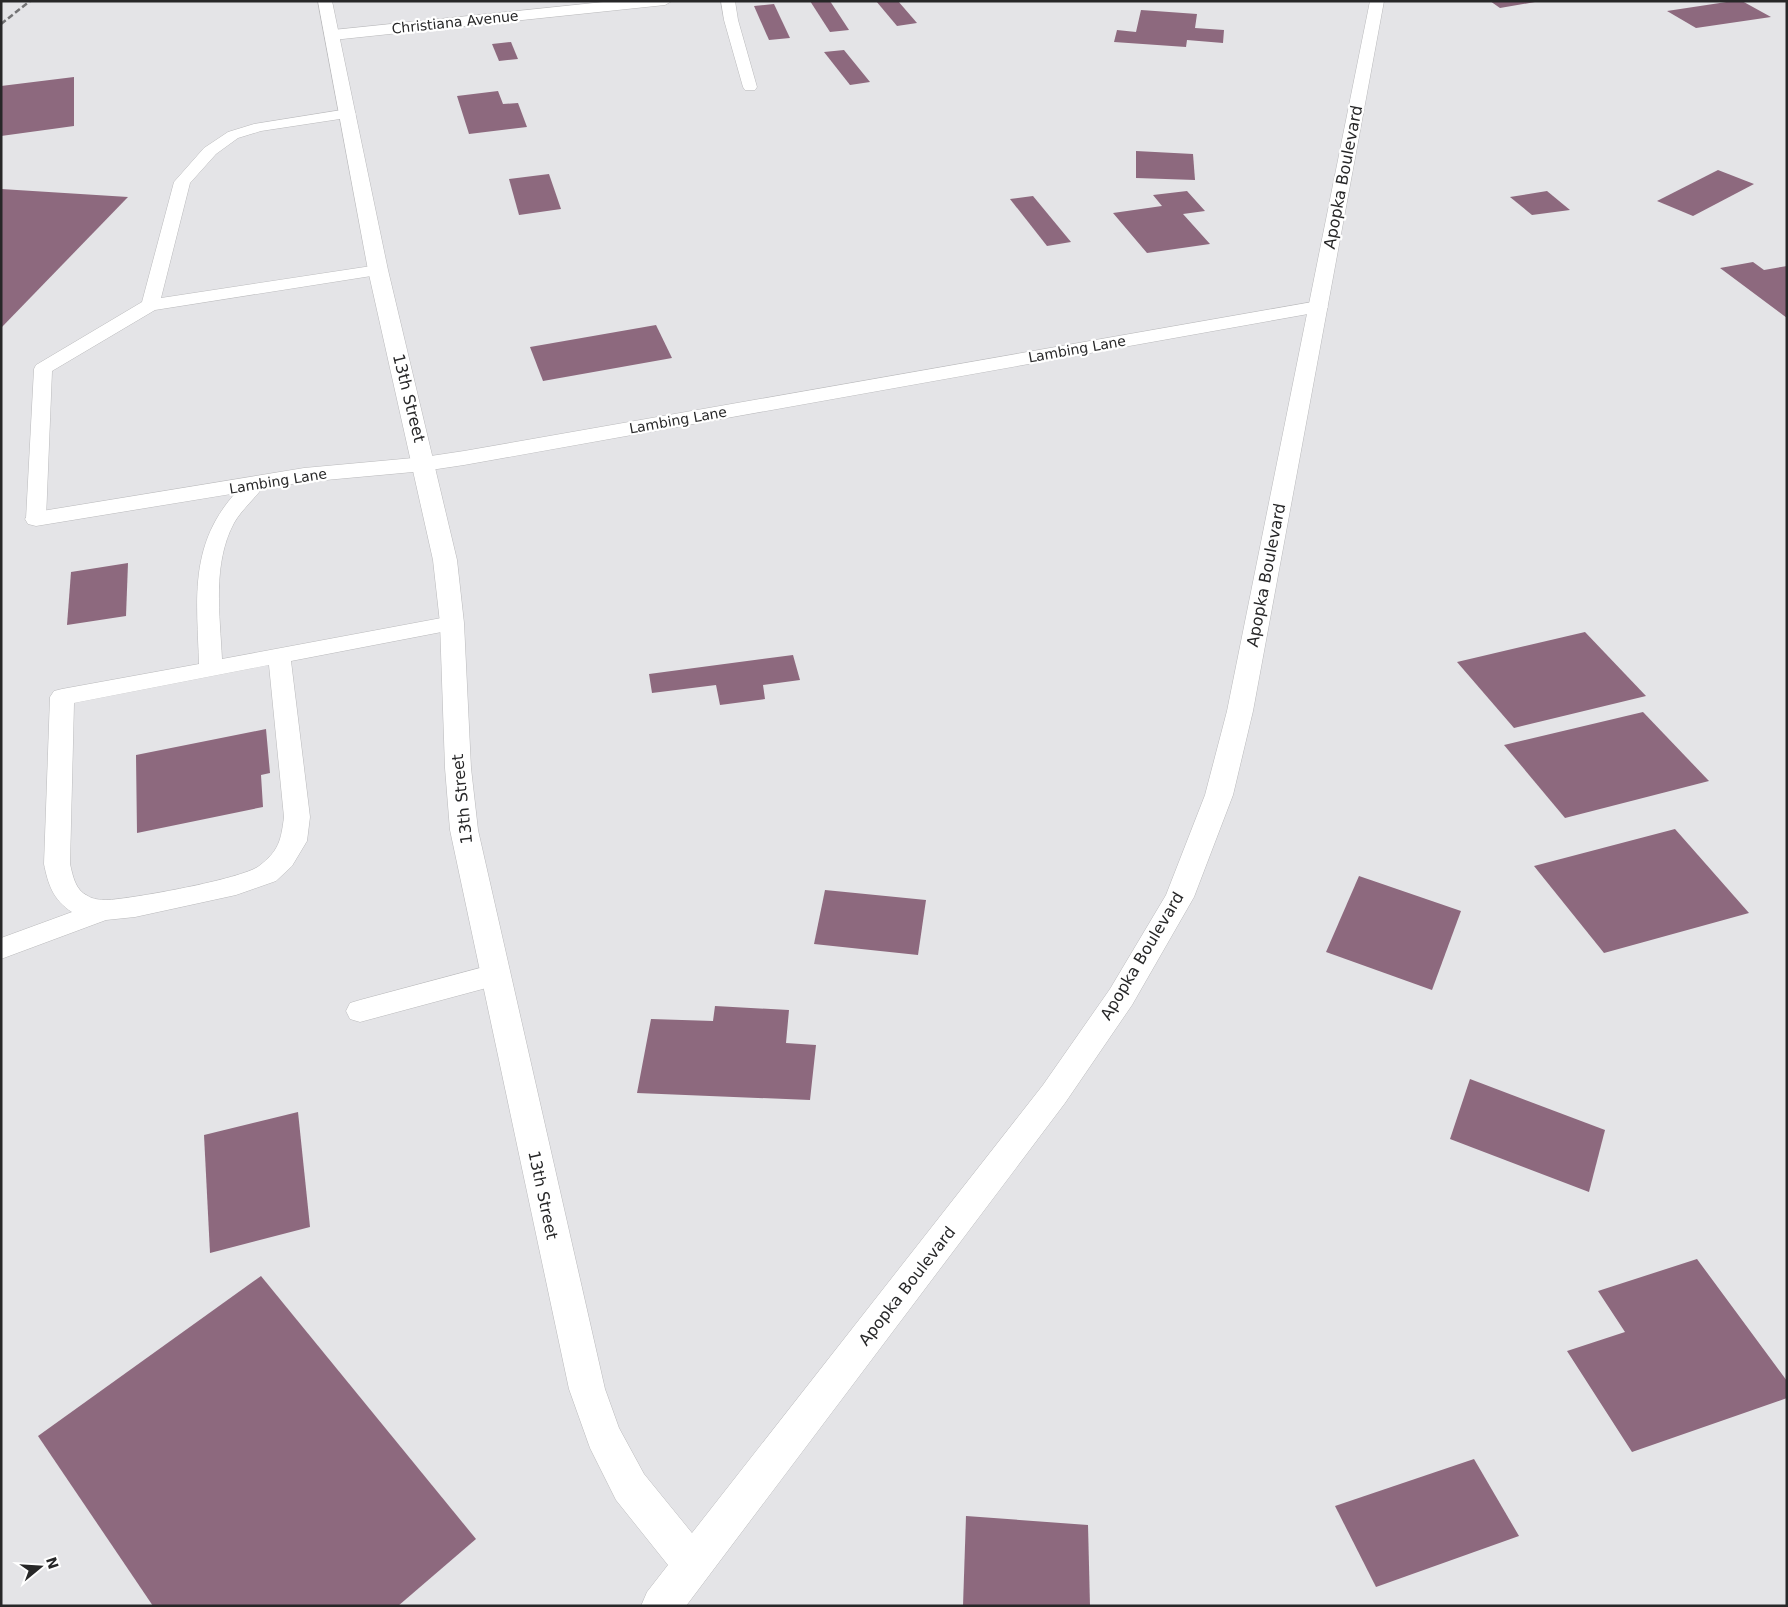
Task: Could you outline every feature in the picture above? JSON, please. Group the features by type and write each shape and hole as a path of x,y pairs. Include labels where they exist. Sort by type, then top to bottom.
{"street":[{"name":"13th Street","path":"325,1 378,270 445,560 452,623 458,768 464,830 586,1389 603,1435 630,1487 693,1565"},
{"name":"Christiana Avenue","path":"333,35 665,1"},
{"name":"Apopka Boulevard","path":"661,1606 1054,1094 1121,997 1180,897 1219,795 1240,711 1377,1"},
{"name":"Lambing Lane","path":"36,519 304,475 424,464 1318,307"}],"lane":[{"path":"728,1 731,20 750,87"},
{"path":"150,305 182,182 210,151 233,135 259,127 348,114"},
{"path":"36,519 43,369 150,305 378,270"},
{"path":"210,669 209,571 213,547 223,524 255,484"},
{"path":"104,910 79,904 62,887 56,864 62,697 452,623"},
{"path":"1,949 104,910 135,907 236,885 267,874 283,859 294,841 297,818 279,656"},
{"path":"360,1011 495,975"}],"building":[{"path":"810,1 830,1 849,30 830,32"},
{"path":"876,1 898,1 917,23 897,26"},
{"path":"1490,1 1535,1 1535,2 1500,8"},
{"path":"1742,1 1771,17 1696,28 1667,11"},
{"path":"774,4 790,38 769,40 754,6"},
{"path":"1141,10 1197,14 1195,28 1224,30 1223,43 1187,40 1186,47 1114,42 1117,30 1136,32"},
{"path":"511,42 518,59 499,61 492,44"},
{"path":"844,50 870,82 850,85 824,52"},
{"path":"74,77 74,126 1,136 1,86"},
{"path":"498,91 503,104 518,103 527,127 469,134 457,96"},
{"path":"1136,151 1193,154 1195,180 1136,178"},
{"path":"1718,170 1754,184 1693,216 1657,201"},
{"path":"549,174 561,209 519,215 509,179"},
{"path":"1,189 128,197 1,328"},
{"path":"1187,191 1205,211 1183,214 1210,244 1147,253 1113,213 1162,206 1153,195"},
{"path":"1547,191 1570,210 1532,215 1510,197"},
{"path":"1033,196 1071,242 1047,246 1010,199"},
{"path":"1753,262 1764,270 1787,266 1787,318 1720,268"},
{"path":"656,325 672,358 543,381 530,347"},
{"path":"128,563 126,616 67,625 71,572"},
{"path":"1585,632 1646,696 1514,728 1457,662"},
{"path":"793,655 800,680 763,685 765,699 720,705 716,685 652,693 649,674"},
{"path":"1643,712 1709,781 1565,818 1504,745"},
{"path":"266,729 270,773 261,775 263,807 137,833 136,755"},
{"path":"1675,829 1749,913 1604,953 1534,866"},
{"path":"1359,876 1461,911 1432,990 1326,952"},
{"path":"825,890 926,900 918,955 814,944"},
{"path":"715,1006 789,1010 786,1043 816,1045 810,1100 637,1093 651,1019 713,1021"},
{"path":"1470,1079 1605,1130 1589,1192 1450,1139"},
{"path":"298,1112 310,1227 210,1253 204,1135"},
{"path":"1697,1259 1787,1381 1787,1398 1632,1452 1567,1351 1625,1332 1598,1291"},
{"path":"261,1276 476,1539 398,1606 153,1606 38,1436"},
{"path":"1474,1459 1519,1536 1376,1587 1335,1506"},
{"path":"966,1516 1088,1525 1090,1606 963,1606"}],"railway":[{"path":"1,24 30,1"}]}
